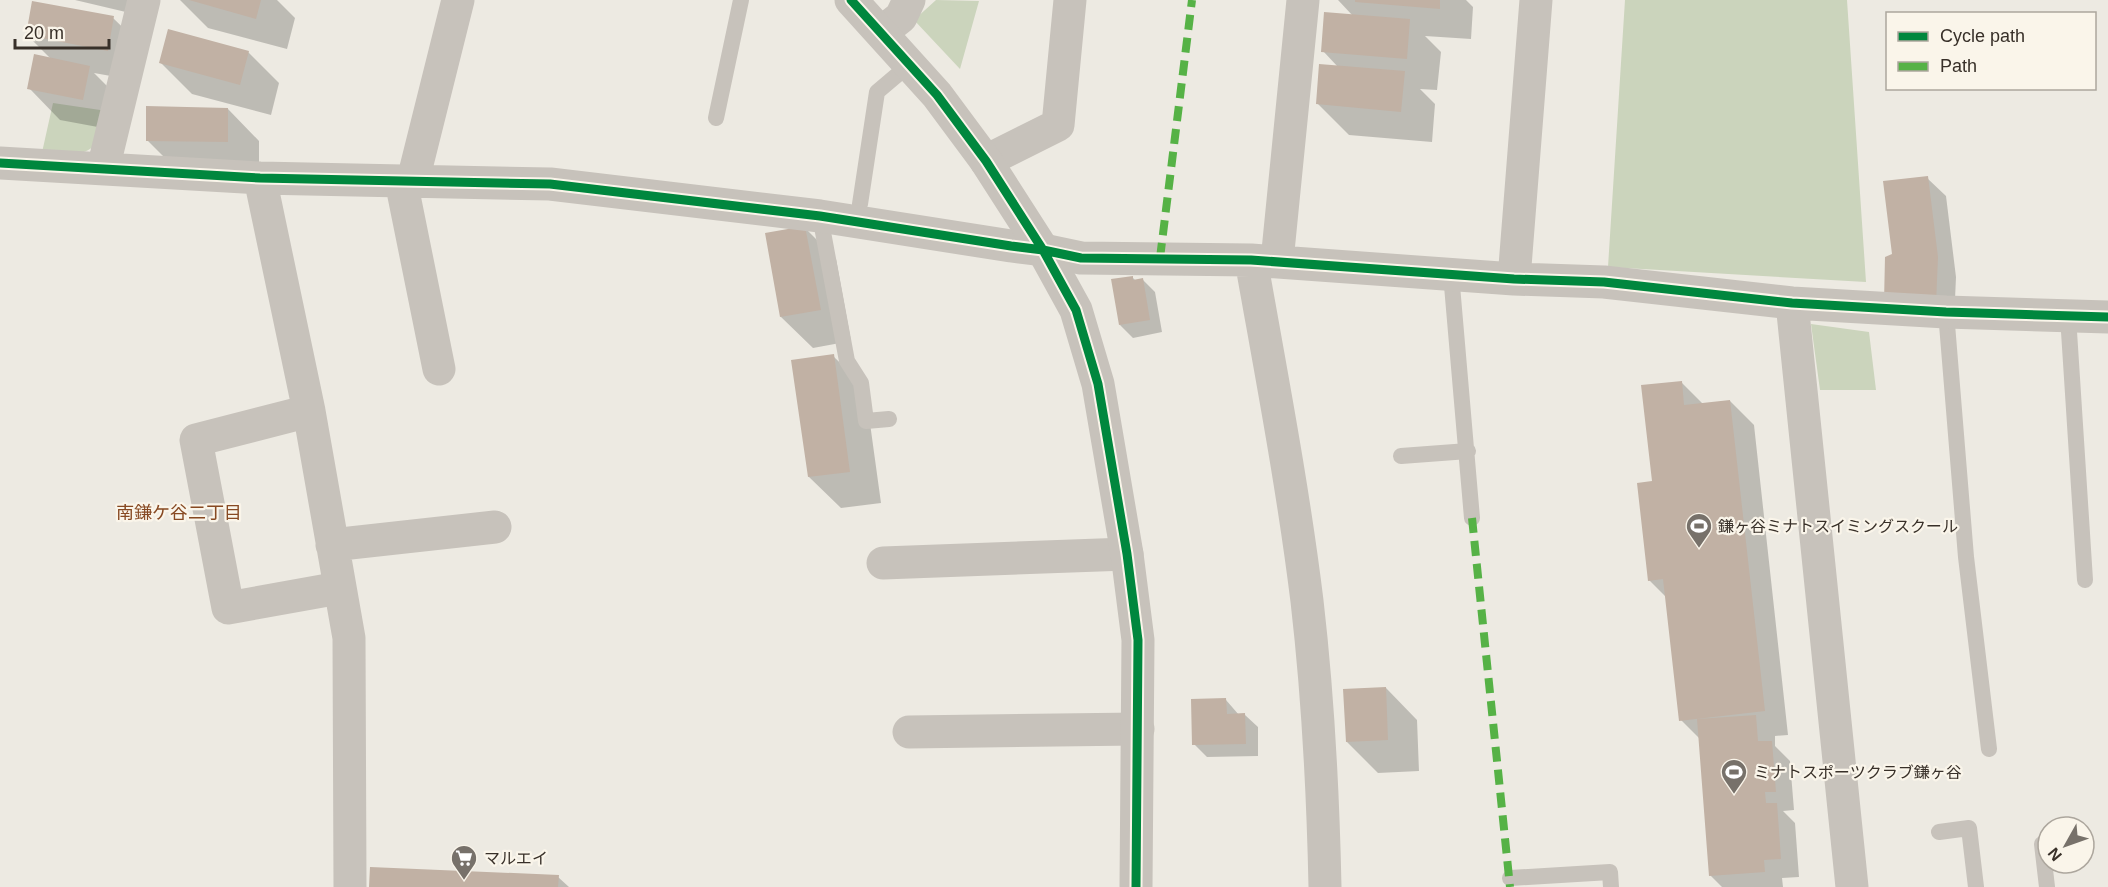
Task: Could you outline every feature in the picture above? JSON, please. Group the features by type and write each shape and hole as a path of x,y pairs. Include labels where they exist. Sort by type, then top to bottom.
{"street":[{"path":"103,169 144,0"},
{"path":"439,369 407,181 458,0"},
{"path":"851,0 937,95 986,161 1043,250 1077,310 1098,384 1127,554 1138,640 1136,887"},
{"path":"882,32 901,17 909,0"},
{"path":"986,161 1058,125 1070,0"},
{"path":"1303,0 1264,260 1285,453 1307,601 1323,791 1324,887"},
{"path":"1514,279 1536,0"},
{"path":"0,163 260,178 550,184 820,216 1043,250 1081,258 1264,260 1514,279 1604,282 1792,303 1946,312 2108,317"},
{"path":"260,178 309,411 349,638 350,887"},
{"path":"1792,303 1852,887"},
{"path":"309,411 196,440 228,608 339,588"},
{"path":"332,545 495,527"},
{"path":"883,563 1127,554"},
{"path":"909,732 1138,729"}],"lane":[{"path":"716,118 741,0"},
{"path":"860,204 877,92 910,64"},
{"path":"820,216 847,361 861,383 867,422 889,419"},
{"path":"1451,274 1472,518"},
{"path":"1946,312 1966,557 1989,749"},
{"path":"2068,316 2085,580"},
{"path":"1401,456 1468,451"},
{"path":"1939,832 1969,828 1976,887"},
{"path":"1510,878 1610,872 1611,887"}],"green space":[{"path":"936,0 979,1 960,69 914,20"},
{"path":"1625,0 1847,0 1866,282 1608,267"},
{"path":"53,103 107,111 102,137 95,146 73,156 41,157"},
{"path":"1811,324 1869,332 1876,390 1820,390"}],"building":[{"path":"189,0 261,0 256,19"},
{"path":"1355,0 1440,0 1440,9 1355,2"},
{"path":"32,1 114,16 108,51 26,35"},
{"path":"1324,12 1410,19 1407,59 1321,52"},
{"path":"168,29 249,51 240,85 159,63"},
{"path":"34,54 90,66 83,100 27,89"},
{"path":"1319,64 1405,71 1401,112 1316,104"},
{"path":"146,106 228,108 228,142 146,141"},
{"path":"1928,176 1938,257 1936,304 1884,302 1885,257 1892,254 1883,181"},
{"path":"805,226 821,310 780,317 765,233"},
{"path":"1133,276 1133,280 1143,278 1150,320 1119,325 1111,279"},
{"path":"834,354 850,472 808,477 791,360"},
{"path":"1682,381 1684,405 1730,400 1765,711 1679,721 1663,579 1648,581 1637,483 1652,481 1641,385"},
{"path":"1386,687 1388,740 1346,742 1343,689"},
{"path":"1226,698 1227,714 1245,713 1246,744 1192,745 1191,699"},
{"path":"1756,715 1758,741 1772,741 1776,792 1765,792 1766,803 1777,803 1781,859 1764,860 1765,872 1709,876 1697,719"},
{"name":"マルエイ","path":"370,867 559,875 558,887 369,887"}],"marked path":[{"path":"1160,258 1192,0"},
{"path":"1472,518 1510,887"}],"cycle path":[{"path":"851,0 937,95 986,161 1043,250 1076,310 1098,384 1127,554 1138,640 1136,887"},
{"path":"0,163 260,178 550,184 820,216 1043,250 1081,258 1251,260 1514,279 1604,282 1792,303 1946,312 2108,317"}],"place":[{"name":"鎌ヶ谷ミナトスイミングスクール","path":"1699,549"},
{"name":"ミナトスポーツクラブ鎌ヶ谷","path":"1734,795"},
{"name":"マルエイ","path":"464,881"}],"district":[{"name":"南鎌ケ谷二丁目","path":"179,513"}]}
